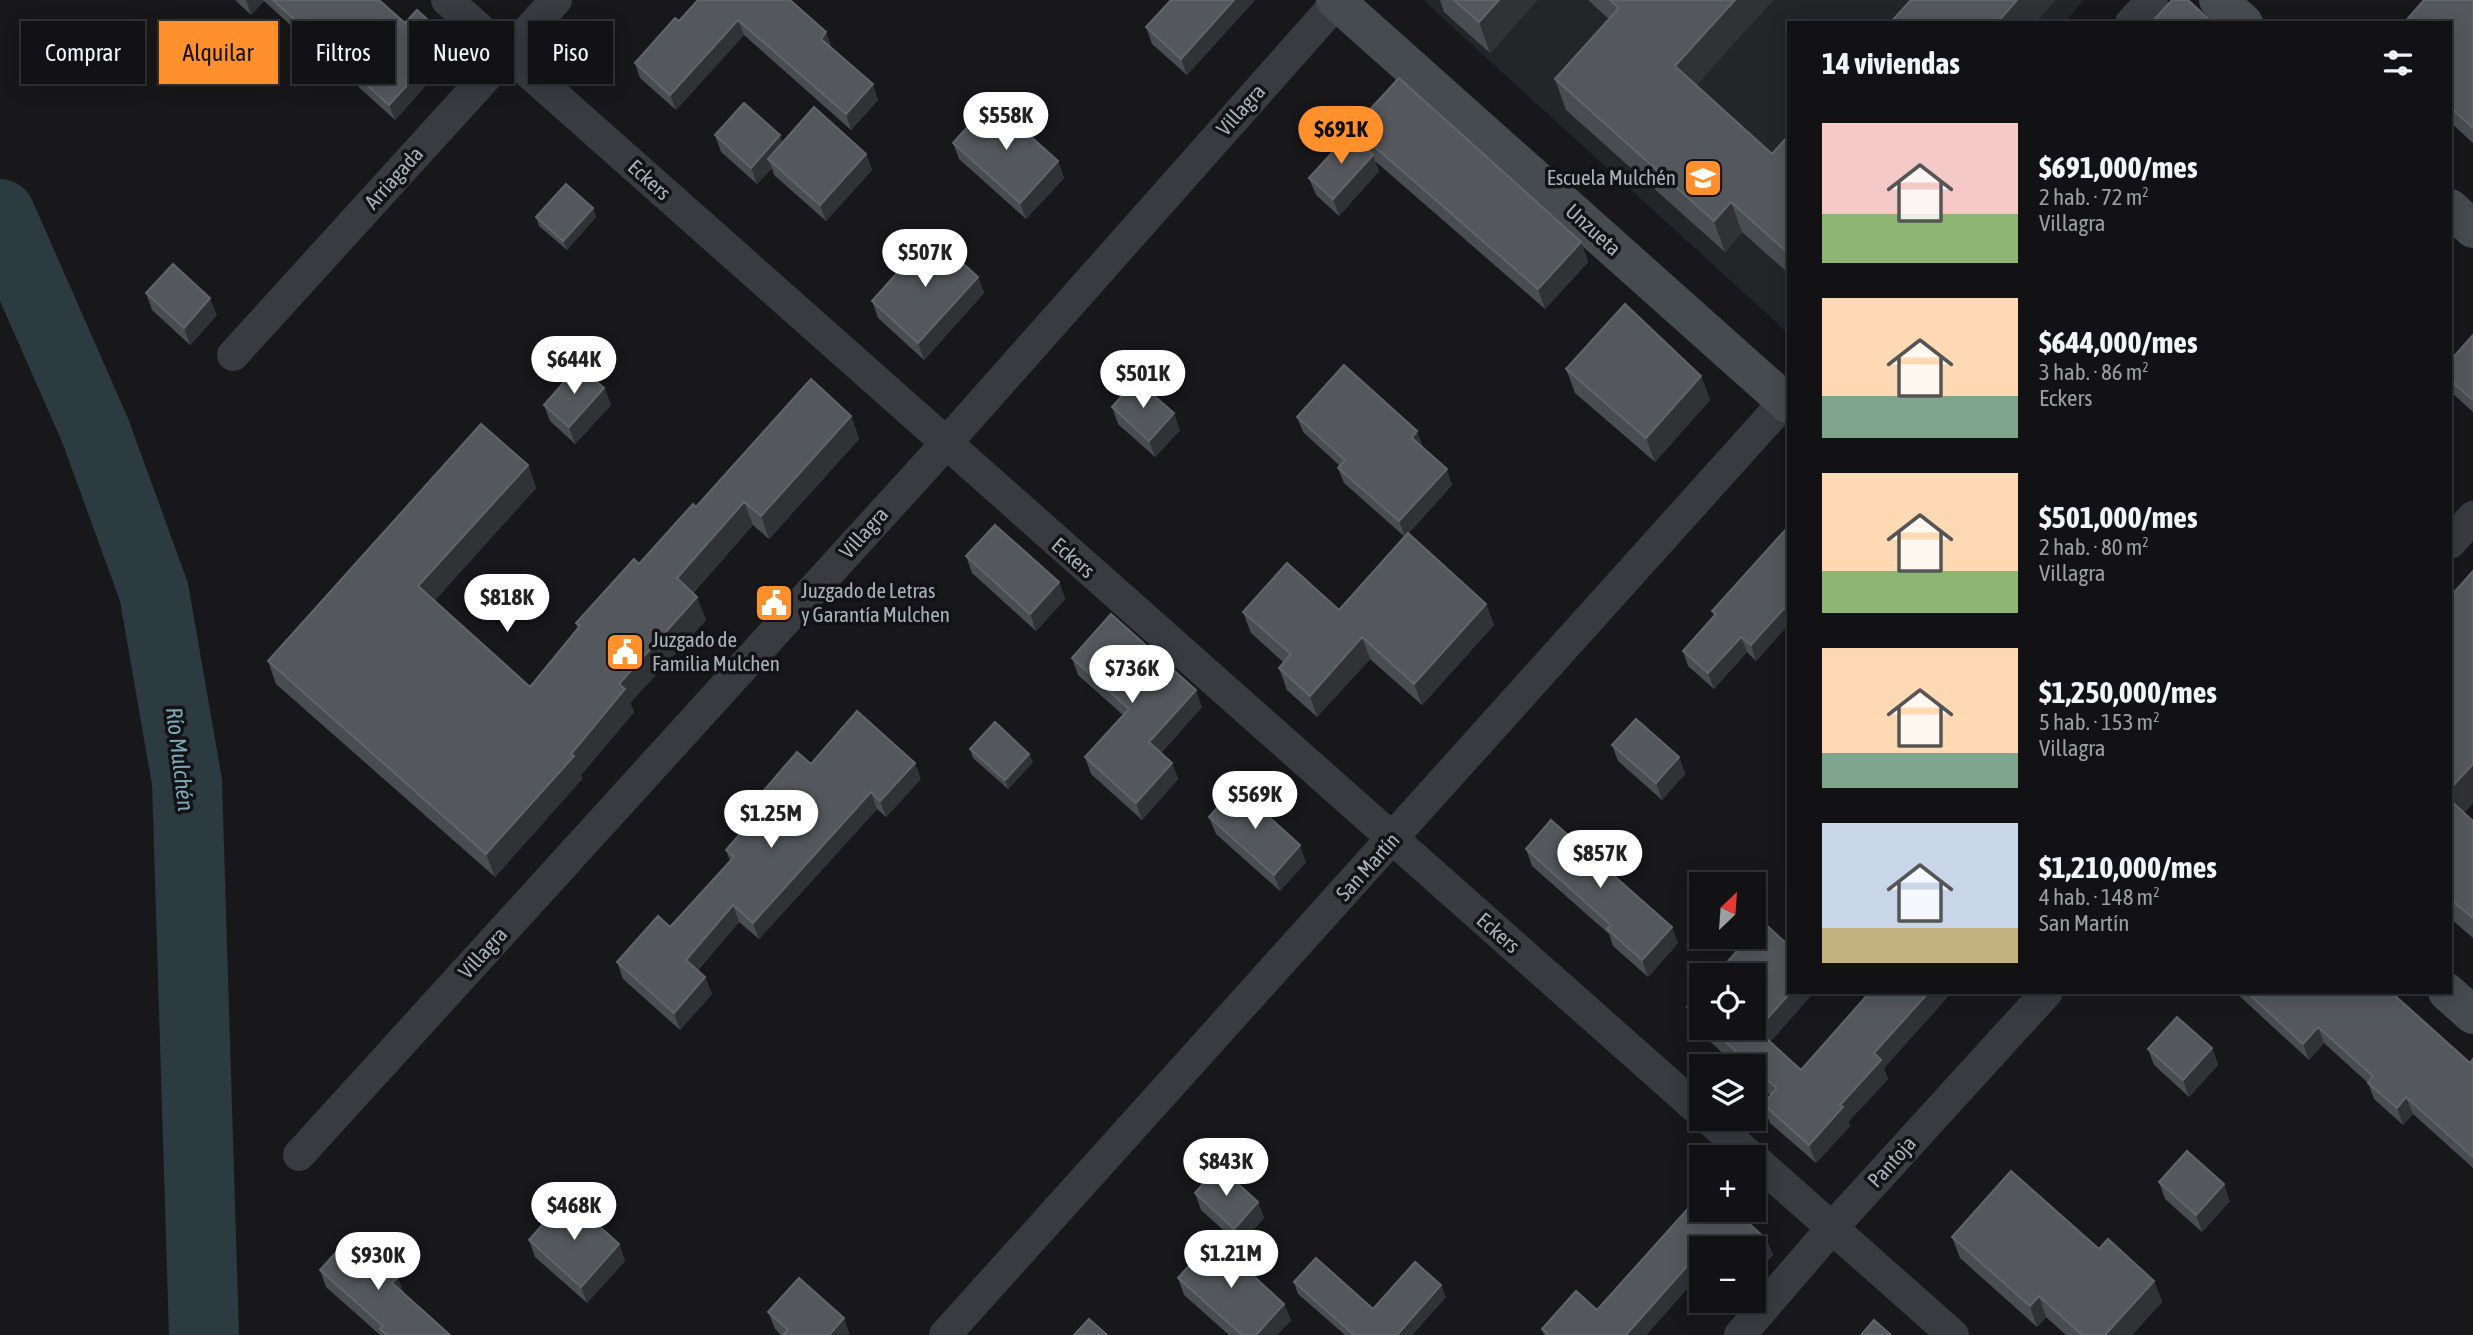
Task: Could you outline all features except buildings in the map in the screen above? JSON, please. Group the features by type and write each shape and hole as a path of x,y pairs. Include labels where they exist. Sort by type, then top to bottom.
{"main road":[{"path":"2218,0 2242,21"},
{"name":"Unzueta","path":"1337,1 1787,400"},
{"path":"2452,210 2473,229"},
{"path":"2449,994 2473,1015"}],"street":[{"name":"Eckers","path":"447,0 471,21"},
{"name":"Arriagada","path":"514,45 556,0"},
{"path":"2133,21 2151,0"},
{"name":"Villagra","path":"299,1155 945,444 1337,1"},
{"name":"Eckers","path":"514,59 1689,1101"},
{"name":"Arriagada","path":"233,355 479,84"},
{"name":"San Martín","path":"945,1335 1787,402"},
{"path":"2452,541 2473,517"},
{"name":"Pantoja","path":"1740,1335 1832,1228 2044,994"},
{"path":"1722,1131 1738,1145"},
{"path":"1766,1170 1953,1335"}],"shaded area":[{"name":"Escuela Mulchén","path":"1423,0 2084,0 2066,21 1787,21 1787,332"}],"waterway":[{"name":"Río Mulchén","path":"0,214 95,430 154,592 187,782 204,1335"}],"place":[{"name":"Escuela Mulchén","path":"1703,178"},
{"name":"Juzgado de Letras y Garantía Mulchen","path":"774,603"},
{"name":"Juzgado de Familia Mulchen","path":"625,652"}]}
